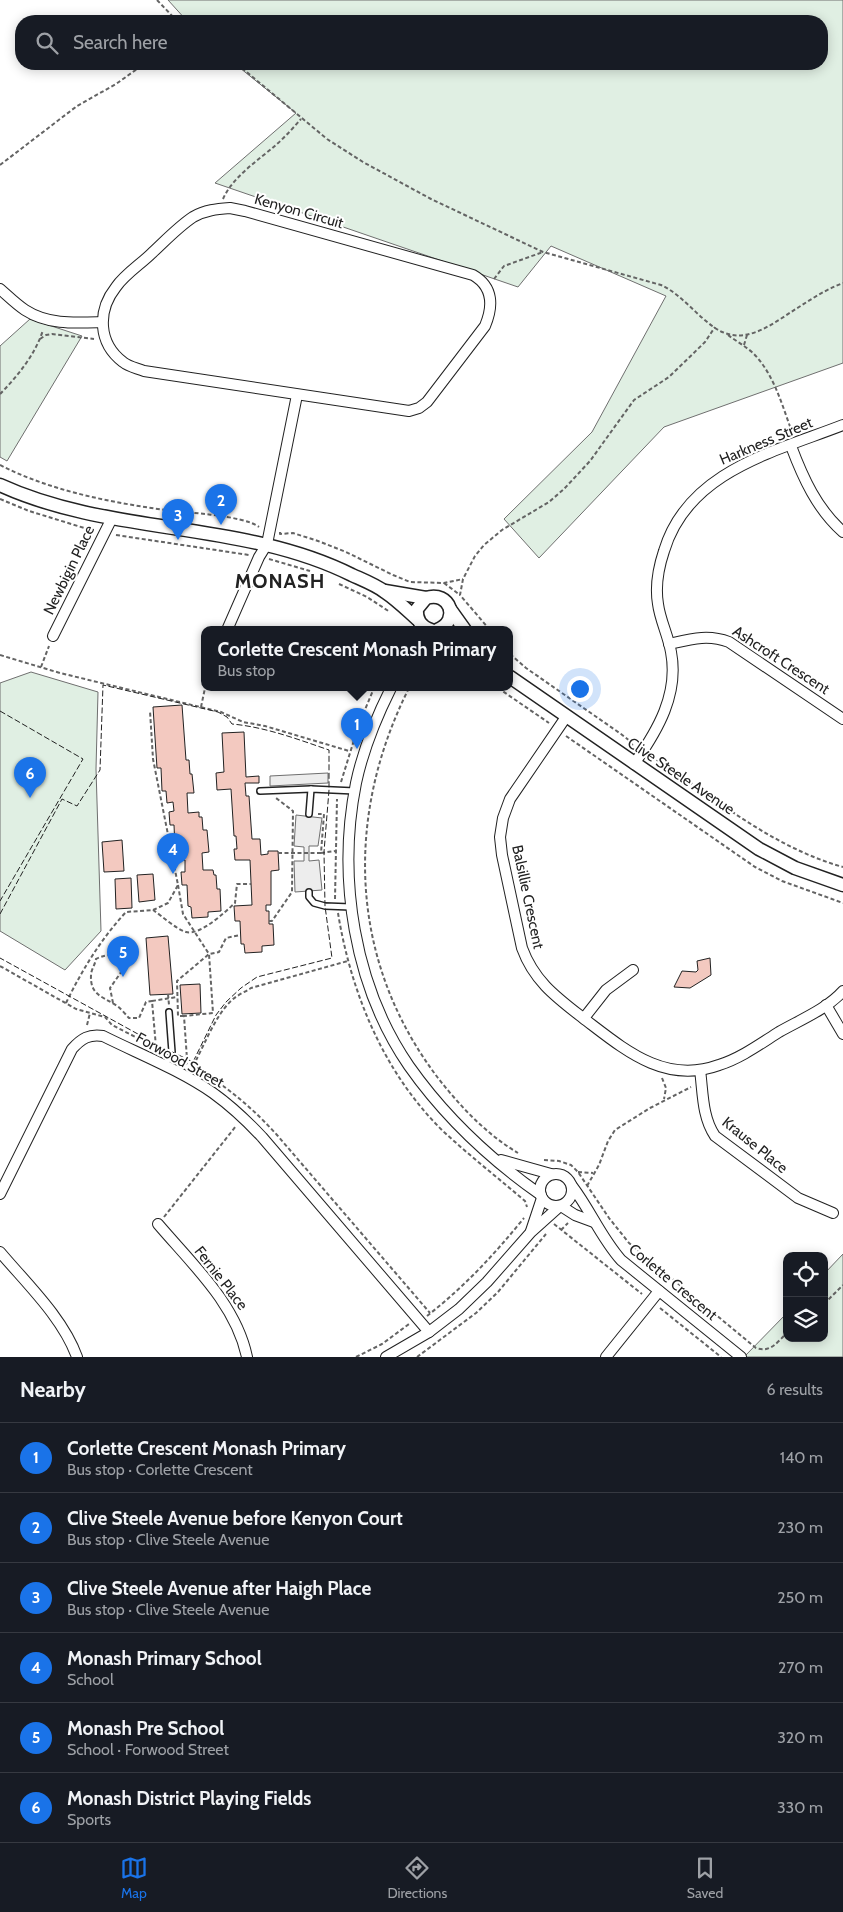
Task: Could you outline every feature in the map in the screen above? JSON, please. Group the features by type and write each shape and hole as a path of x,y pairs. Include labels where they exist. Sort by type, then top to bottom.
{"street":[{"name":"Kenyon Circuit","path":"230,208 473,275 486,287 491,302 490,314 485,326 428,402 419,408 409,411 297,395 144,370 130,366 112,352 105,338 102,322 106,304 116,286 181,226 194,217 214,209 230,208"},
{"path":"0,289 24,309 42,318 72,323 102,322"},
{"path":"228,626 259,557 267,544 297,395"},
{"name":"Harkness Street","path":"634,764 663,718 670,696 673,675 669,644 659,612 657,578 666,543 678,520 698,496 722,476 744,464 843,426"},
{"path":"794,445 812,494 828,517 843,532"},
{"path":"0,485 51,504 112,518 267,544 331,565 385,591 426,598 436,596 441,598 462,626"},
{"name":"Newbigin Place","path":"54,636 112,518"},
{"path":"385,591 418,624"},
{"path":"418,624 417,609 426,598"},
{"path":"445,626 450,619 450,609"},
{"name":"Ashcroft Crescent","path":"669,644 702,637 716,637 729,642 843,718"},
{"name":"Clive Steele Avenue","path":"513,679 759,849 795,868 843,885"},
{"path":"390,691 369,737 355,791 349,827 348,871 352,907 361,958 374,997 408,1065 451,1118 550,1205 560,1206 575,1215 594,1222"},
{"name":"Balsillie Crescent","path":"566,717 510,799 503,818 500,836 522,948 542,983 625,1050 644,1062 665,1068 700,1070 719,1066 738,1057 826,1005 843,991"},
{"path":"584,1018 606,990 633,970"},
{"path":"826,1005 843,1034"},
{"name":"Forwood Street","path":"0,1194 72,1049 81,1039 92,1035 103,1036 212,1093 243,1118 262,1137 429,1332"},
{"name":"Krause Place","path":"700,1070 706,1117 709,1127 715,1136 798,1198 834,1213"},
{"path":"386,1357 429,1332 459,1309 487,1282 530,1232 571,1198 572,1186 564,1176 532,1170 496,1158"},
{"path":"530,1232 542,1196 540,1188 543,1181 551,1174"},
{"name":"Corlette Crescent","path":"572,1186 585,1203 594,1222 612,1250 621,1260 741,1357"},
{"name":"Fernie Place","path":"158,1224 227,1306 238,1327 247,1357"},
{"path":"0,1252 60,1323 77,1357"},
{"path":"606,1357 659,1291"}],"lane":[{"path":"309,814 311,789"},
{"path":"260,791 311,789 355,791"},
{"path":"309,892 309,897 314,903 325,906 352,907"},
{"path":"165,1067 172,1052 169,1012"}],"path":[{"path":"156,0 171,15"},
{"path":"0,165 78,106 136,70"},
{"path":"244,70 308,124 363,162 430,199 542,252 661,284 671,290 715,327 744,346 764,366 772,381 794,445"},
{"path":"491,284 504,266 542,252"},
{"path":"728,335 746,335 770,325 817,295 843,283"},
{"path":"460,595 463,578 475,556 484,545 502,530 549,502 564,489 590,461 634,400 669,378 705,342 715,327"},
{"path":"40,339 52,334 75,338 99,339"},
{"path":"744,346 746,335"},
{"path":"0,465 32,479 90,496 247,522 261,529"},
{"path":"0,499 29,511 91,530"},
{"path":"279,530 280,534 293,533 325,544 406,580 444,584 463,578"},
{"path":"113,534 247,554"},
{"path":"268,559 312,572"},
{"path":"334,581 367,597 396,616"},
{"path":"444,584 460,595 487,626"},
{"path":"41,667 54,636"},
{"path":"0,655 221,712 243,722 265,726 349,751"},
{"path":"513,657 526,668 630,741 634,749"},
{"path":"200,707 204,691"},
{"path":"407,691 384,744 372,785 366,822 364,862 375,945 382,971 396,1007 408,1031 431,1068 477,1121 504,1144 526,1156"},
{"path":"502,691 551,725"},
{"path":"150,711 153,759 183,914 209,954 213,1014"},
{"path":"564,733 574,743 755,867 782,881 843,903"},
{"path":"650,755 650,759 662,762 778,840 807,855 843,867"},
{"path":"269,921 272,921 292,892 293,811 275,797 275,790"},
{"path":"309,814 324,814 321,852"},
{"path":"278,853 335,852"},
{"path":"153,910 186,932 194,932 218,918 235,903 237,884 251,884"},
{"path":"66,1003 72,988 102,940 126,912 153,910 168,903 178,885"},
{"path":"219,1017 213,1014 178,1016 177,981 209,954 219,952 226,938 240,935"},
{"path":"113,1003 110,988 124,968 122,961 115,956 106,954 96,959 91,973 92,986 97,995 113,1003 129,1018 139,1018 146,1002 178,997"},
{"path":"193,1066 219,1017 232,1000 252,988 361,958"},
{"path":"152,1001 156,1047"},
{"path":"184,1016 186,1062"},
{"path":"664,1101 666,1088 659,1074 665,1075"},
{"path":"587,1186 599,1166 608,1140 615,1130 624,1122 702,1082"},
{"path":"158,1224 251,1107"},
{"path":"539,1160 564,1162 571,1165 629,1244 753,1346 760,1349 772,1348 783,1337"},
{"path":"578,1172 594,1173"},
{"path":"554,1224 721,1357"},
{"path":"828,1300 843,1285"}],"green space":[{"path":"168,0 843,0 843,363 664,427 539,558 504,519 592,432 666,296 551,246 518,287 215,183 296,113 242,70 828,70 828,15 182,15"},
{"path":"30,319 82,336 7,461 0,457 0,346"},
{"path":"31,672 98,692 96,769 101,931 65,970 0,931 0,683"},
{"path":"843,1254 843,1357 744,1357 783,1317 783,1342 828,1342 828,1270"}],"shaded area":[{"path":"328,773 328,783 270,786 270,776"},
{"path":"296,815 322,818 318,846 309,846 309,861 319,860 322,890 295,892 294,861 304,861 304,847 294,846"}],"building":[{"path":"182,705 186,760 189,760 194,793 187,793 188,813 199,812 199,817 202,817 203,830 207,830 209,852 202,853 203,870 213,870 214,875 216,875 217,889 220,889 221,911 208,912 208,917 192,918 191,907 188,906 187,885 182,885 181,872 185,872 185,860 181,860 180,847 175,848 174,825 170,825 169,812 174,811 173,802 167,803 166,791 162,791 161,768 157,768 153,707"},
{"path":"244,732 246,777 259,776 259,783 245,783 246,796 249,796 252,839 260,839 261,855 268,854 268,851 278,851 279,870 271,871 271,905 266,905 266,911 269,911 269,924 273,924 274,945 262,946 262,952 245,953 244,944 241,944 240,921 235,921 234,906 252,905 250,860 235,860 234,849 237,849 236,836 234,836 231,789 217,790 216,773 224,772 222,733"},
{"path":"122,840 124,871 104,872 102,842"},
{"path":"153,874 155,900 139,902 137,875"},
{"path":"131,878 132,908 116,909 115,879"},
{"path":"168,936 173,994 150,995 146,938"},
{"path":"710,958 711,975 690,988 674,987 682,971 696,972 698,970 697,961"},
{"path":"200,984 201,1013 182,1014 180,985"}],"fence":[{"path":"0,914 62,799 77,806 100,770 103,685 218,712 227,717 232,724 269,731 329,750 329,790 324,852 325,906 332,958 257,977 241,988 216,1015 193,1062 156,1044 0,958"},
{"path":"0,711 83,759 0,901"}],"place":[{"name":"Clive Steele Avenue before Kenyon Court","path":"221,525"},
{"name":"Clive Steele Avenue after Haigh Place","path":"178,540"},
{"name":"Corlette Crescent Monash Primary","path":"357,749"},
{"name":"Monash District Playing Fields","path":"30,798"},
{"name":"Monash Primary School","path":"173,874"},
{"name":"Monash Pre School","path":"123,977"}],"district":[{"name":"MONASH","path":"280,581"}]}
